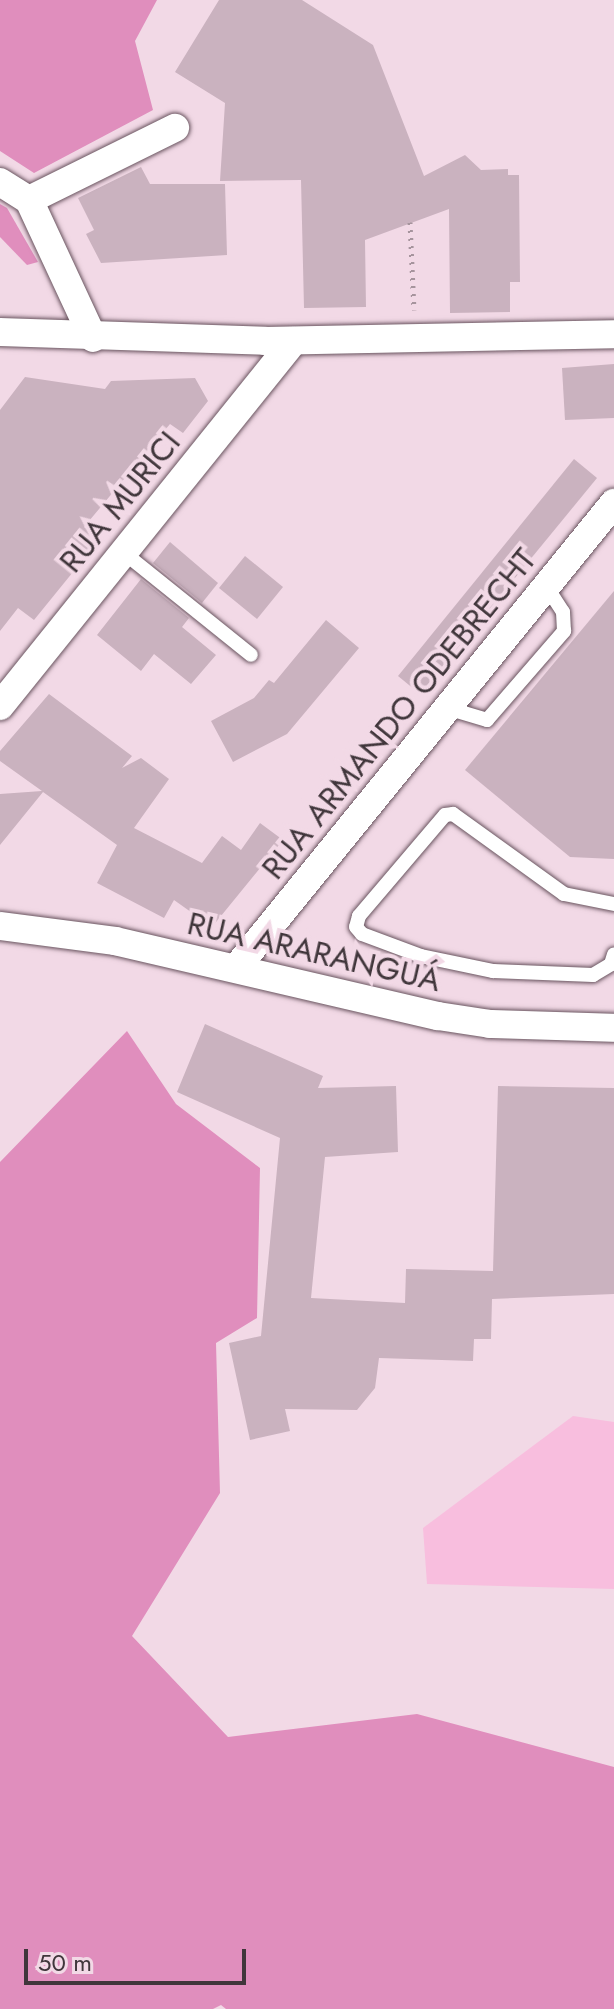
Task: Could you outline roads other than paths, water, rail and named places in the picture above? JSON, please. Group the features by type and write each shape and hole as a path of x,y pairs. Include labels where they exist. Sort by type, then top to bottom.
{"street":[{"path":"29,200 175,128"},
{"path":"0,182 29,200 93,338"},
{"path":"0,332 93,338 293,341 614,334"},
{"name":"RUA MURICI","path":"0,706 293,341"},
{"name":"RUA ARMANDO ODEBRECHT","path":"237,967 614,503"},
{"name":"RUA ARARANGUÁ","path":"0,926 115,941 438,1016 490,1024 614,1028"}],"lane":[{"path":"123,552 251,655"},
{"path":"447,708 487,720 564,631 563,612 546,586"},
{"path":"614,904 564,894 453,814 445,815 359,916 356,927 362,934 421,956 493,971 593,975 611,964 614,954"}]}
